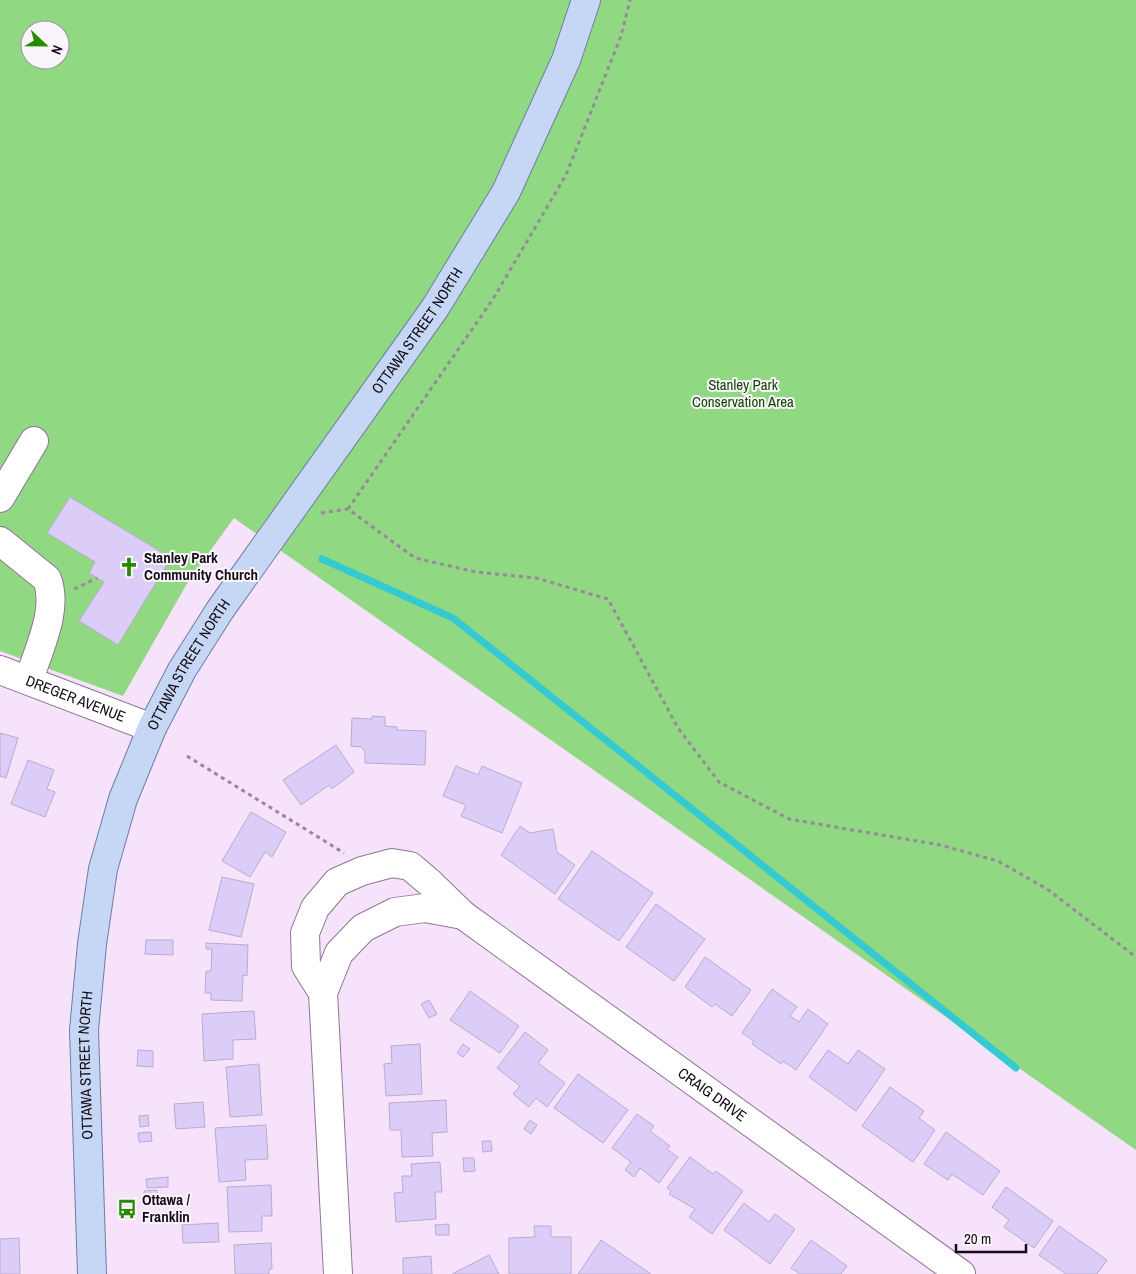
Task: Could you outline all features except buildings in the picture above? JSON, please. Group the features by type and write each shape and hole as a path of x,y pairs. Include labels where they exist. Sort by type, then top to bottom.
{"main road":[{"name":"OTTAWA STREET NORTH","path":"92,1274 84,1030 92,944 103,869 122,799 152,728 182,670 220,610 435,308 506,192 566,60 586,0"}],"street":[{"path":"0,498 34,441"},
{"path":"0,541 48,580 51,588 52,600 47,623 28,680"},
{"name":"DREGER AVENUE","path":"0,670 152,728"},
{"name":"CRAIG DRIVE","path":"323,993 306,966 305,933 315,908 337,882 362,871 392,863 410,866 463,915 961,1274"},
{"name":"CRAIG DRIVE","path":"338,1274 323,993 339,953 363,928 395,912 424,908 463,915"}],"path":[{"path":"630,0 621,36 566,175 493,299 348,509 415,558 476,572 536,578 608,599 678,728 719,782 789,818 940,845 998,861 1047,889 1136,957"},
{"path":"187,756 342,850 362,871"}],"green space":[{"name":"Stanley Park Conservation Area","path":"0,0 1136,0 1136,1150 234,518 189,580 123,696 0,651"}],"waterway":[{"path":"322,559 453,618 1016,1068"}],"place":[{"name":"Stanley Park Community Church","path":"129,567"},
{"name":"Ottawa / Franklin","path":"127,1209"}]}
